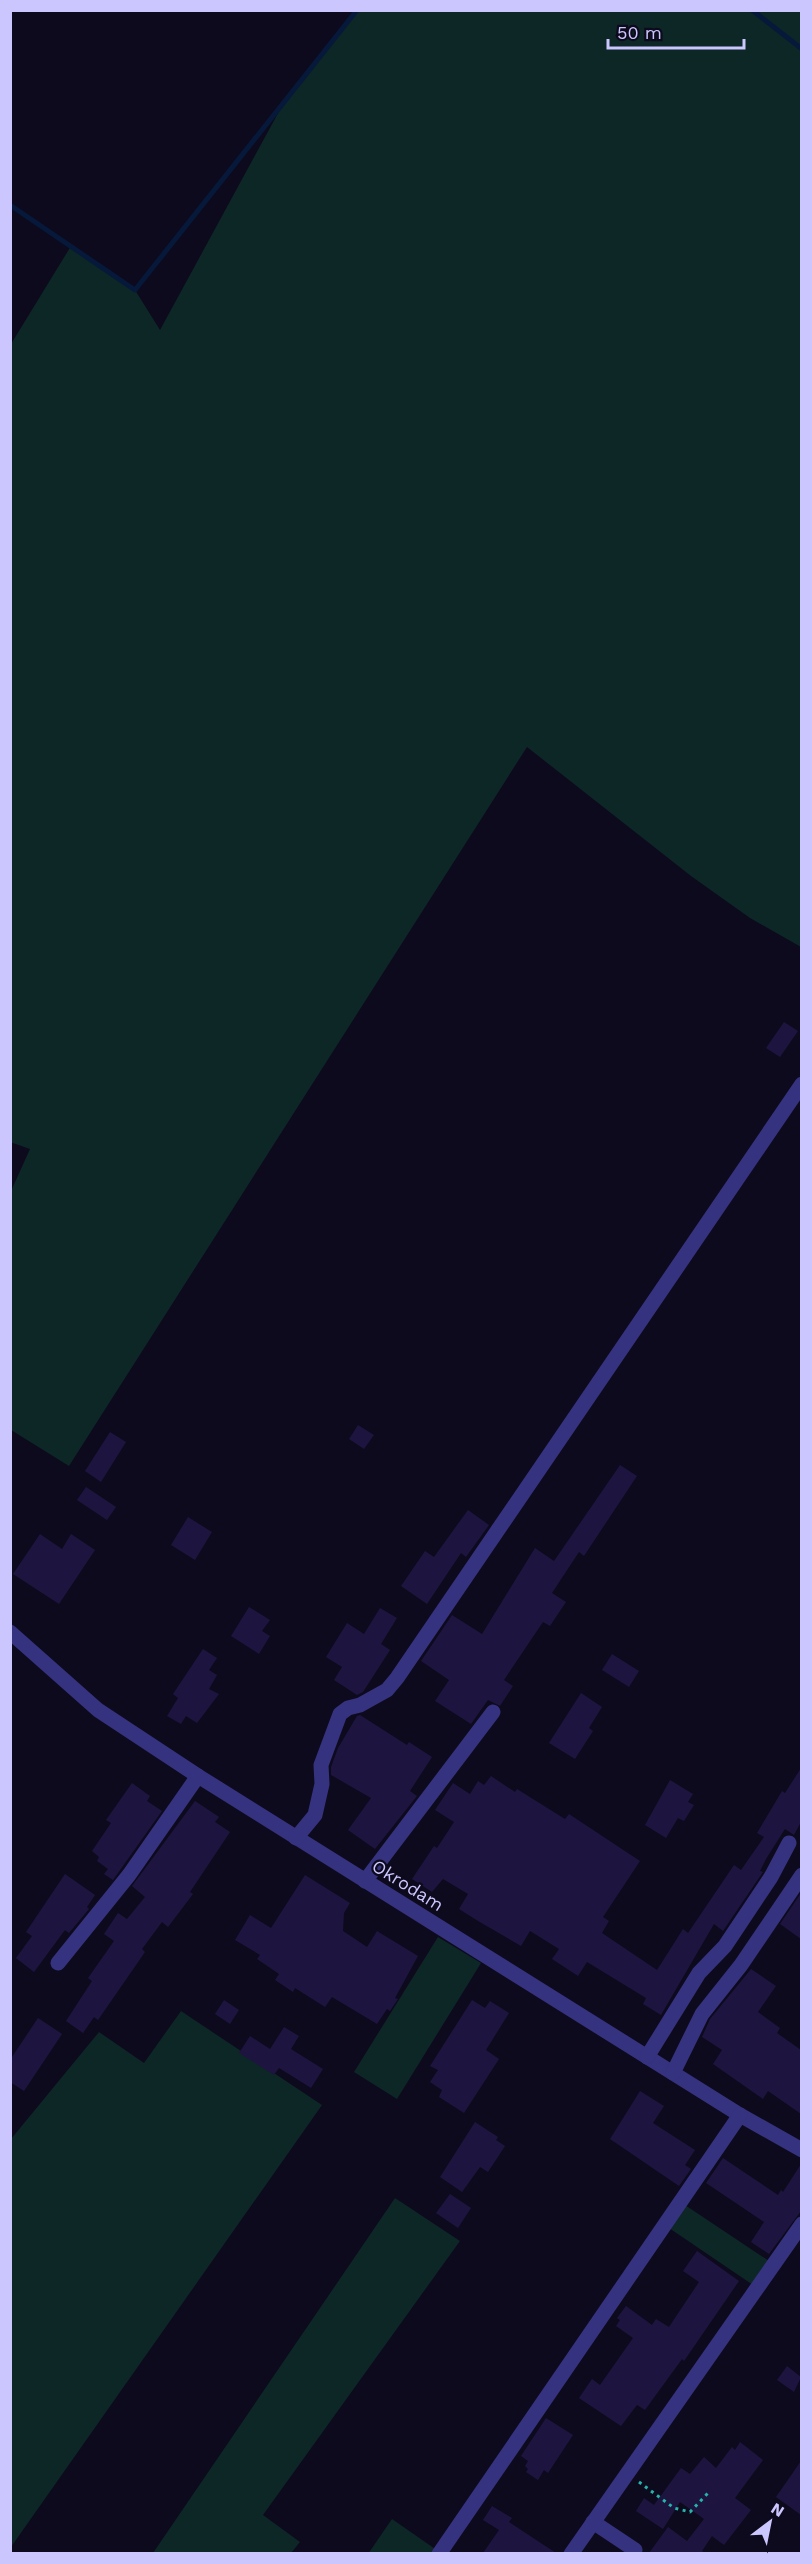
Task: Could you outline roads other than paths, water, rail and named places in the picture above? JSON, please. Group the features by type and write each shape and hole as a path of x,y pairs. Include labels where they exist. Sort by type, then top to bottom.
{"street":[{"path":"296,1838 315,1815 322,1784 321,1765 340,1714 387,1690 397,1678 801,1084"},
{"name":"Okrodam","path":"10,1632 98,1710 198,1776 740,2115 801,2150"},
{"path":"365,1881 493,1712"},
{"path":"58,1963 129,1875 198,1776"},
{"path":"647,2057 699,1973 725,1946 771,1877 789,1843"},
{"path":"673,2073 702,2014 741,1965 801,1875"},
{"path":"439,2553 740,2115"},
{"path":"571,2553 801,2224"},
{"path":"593,2522 635,2550"}],"waterway":[{"path":"10,205 135,290 357,10"},
{"path":"752,10 802,49"}]}
